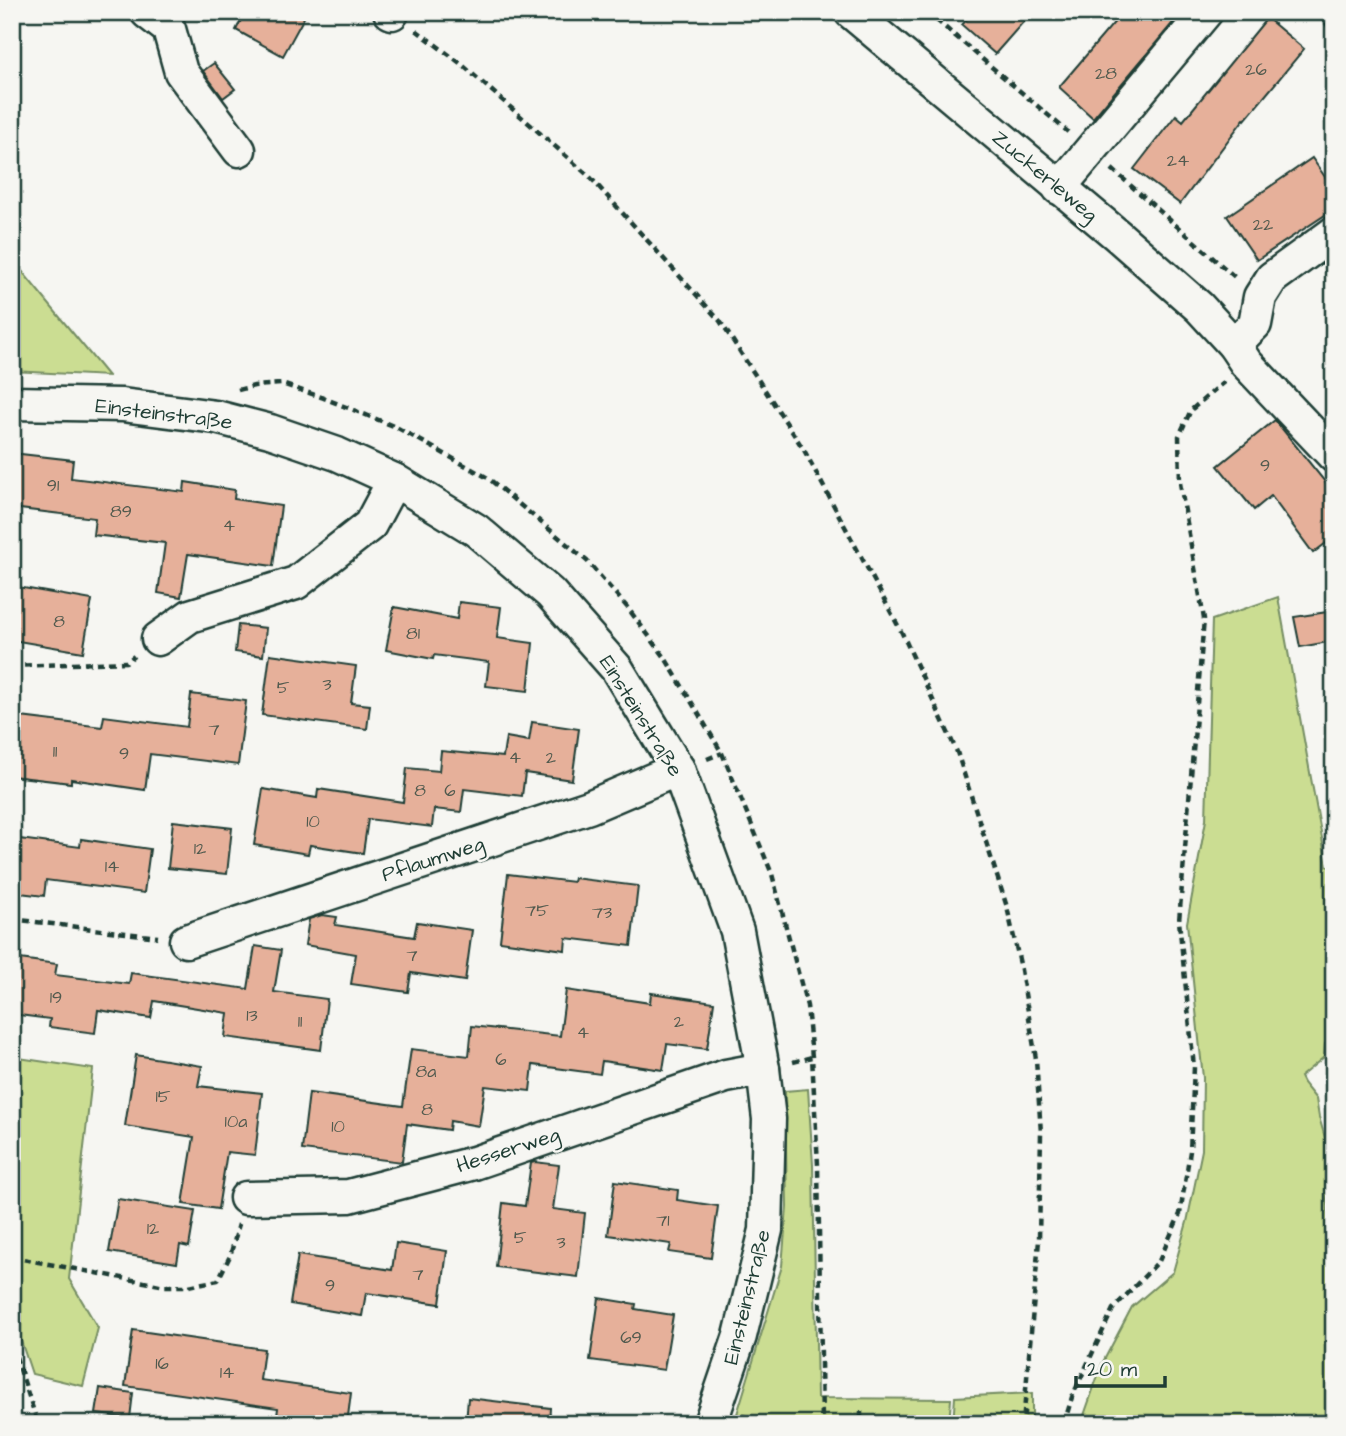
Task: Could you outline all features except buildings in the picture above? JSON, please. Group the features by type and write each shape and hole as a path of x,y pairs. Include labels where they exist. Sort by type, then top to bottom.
{"street":[{"path":"147,12 169,29 181,72 239,150"},
{"name":"Zuckerleweg","path":"851,12 1199,307 1334,456"},
{"path":"1059,188 1206,12"},
{"path":"1240,354 1255,324 1260,297 1272,278 1334,233"},
{"name":"Einsteinstraße","path":"12,403 122,405 216,417 270,431 337,454 394,480 476,530 550,593 617,669 678,769 737,931 763,1069 769,1119 766,1230 740,1336 710,1424"},
{"path":"158,639 190,616 296,583 370,524 394,480"},
{"name":"Pflaumweg","path":"186,941 589,807 678,769"},
{"name":"Hesserweg","path":"246,1198 349,1196 474,1163 726,1076 763,1069"}],"path":[{"path":"1320,12 1334,37"},
{"path":"391,13 460,63 590,177 720,321 804,450 902,634 957,752 1007,907 1036,1059 1041,1133 1039,1240 1023,1424"},
{"path":"1064,1424 1072,1397 1113,1309 1159,1261 1180,1214 1190,1151 1194,1067 1179,921 1204,619 1180,483 1179,436 1191,410 1240,354"},
{"path":"12,666 126,662 158,639"},
{"path":"12,919 186,941"},
{"path":"12,1257 164,1286 189,1286 218,1280 230,1256 246,1198"},
{"path":"12,1345 38,1424"},
{"path":"861,1411 861,1424"}],"green space":[{"path":"12,259 108,376 12,371"},
{"path":"1278,597 1327,866 1334,868 1334,1034 1325,1044 1324,1057 1300,1077 1316,1099 1331,1158 1327,1199 1334,1294 1334,1424 1081,1424 1102,1364 1132,1307 1173,1272 1202,1150 1203,1078 1187,923 1206,820 1212,620"},
{"path":"12,1057 93,1069 69,1279 98,1328 83,1386 32,1374 12,1314"},
{"path":"808,1089 813,1165 817,1398 951,1399 949,1424 734,1424 782,1266 787,1207 785,1091"},
{"path":"1032,1393 1032,1424 953,1424 955,1397"}]}
